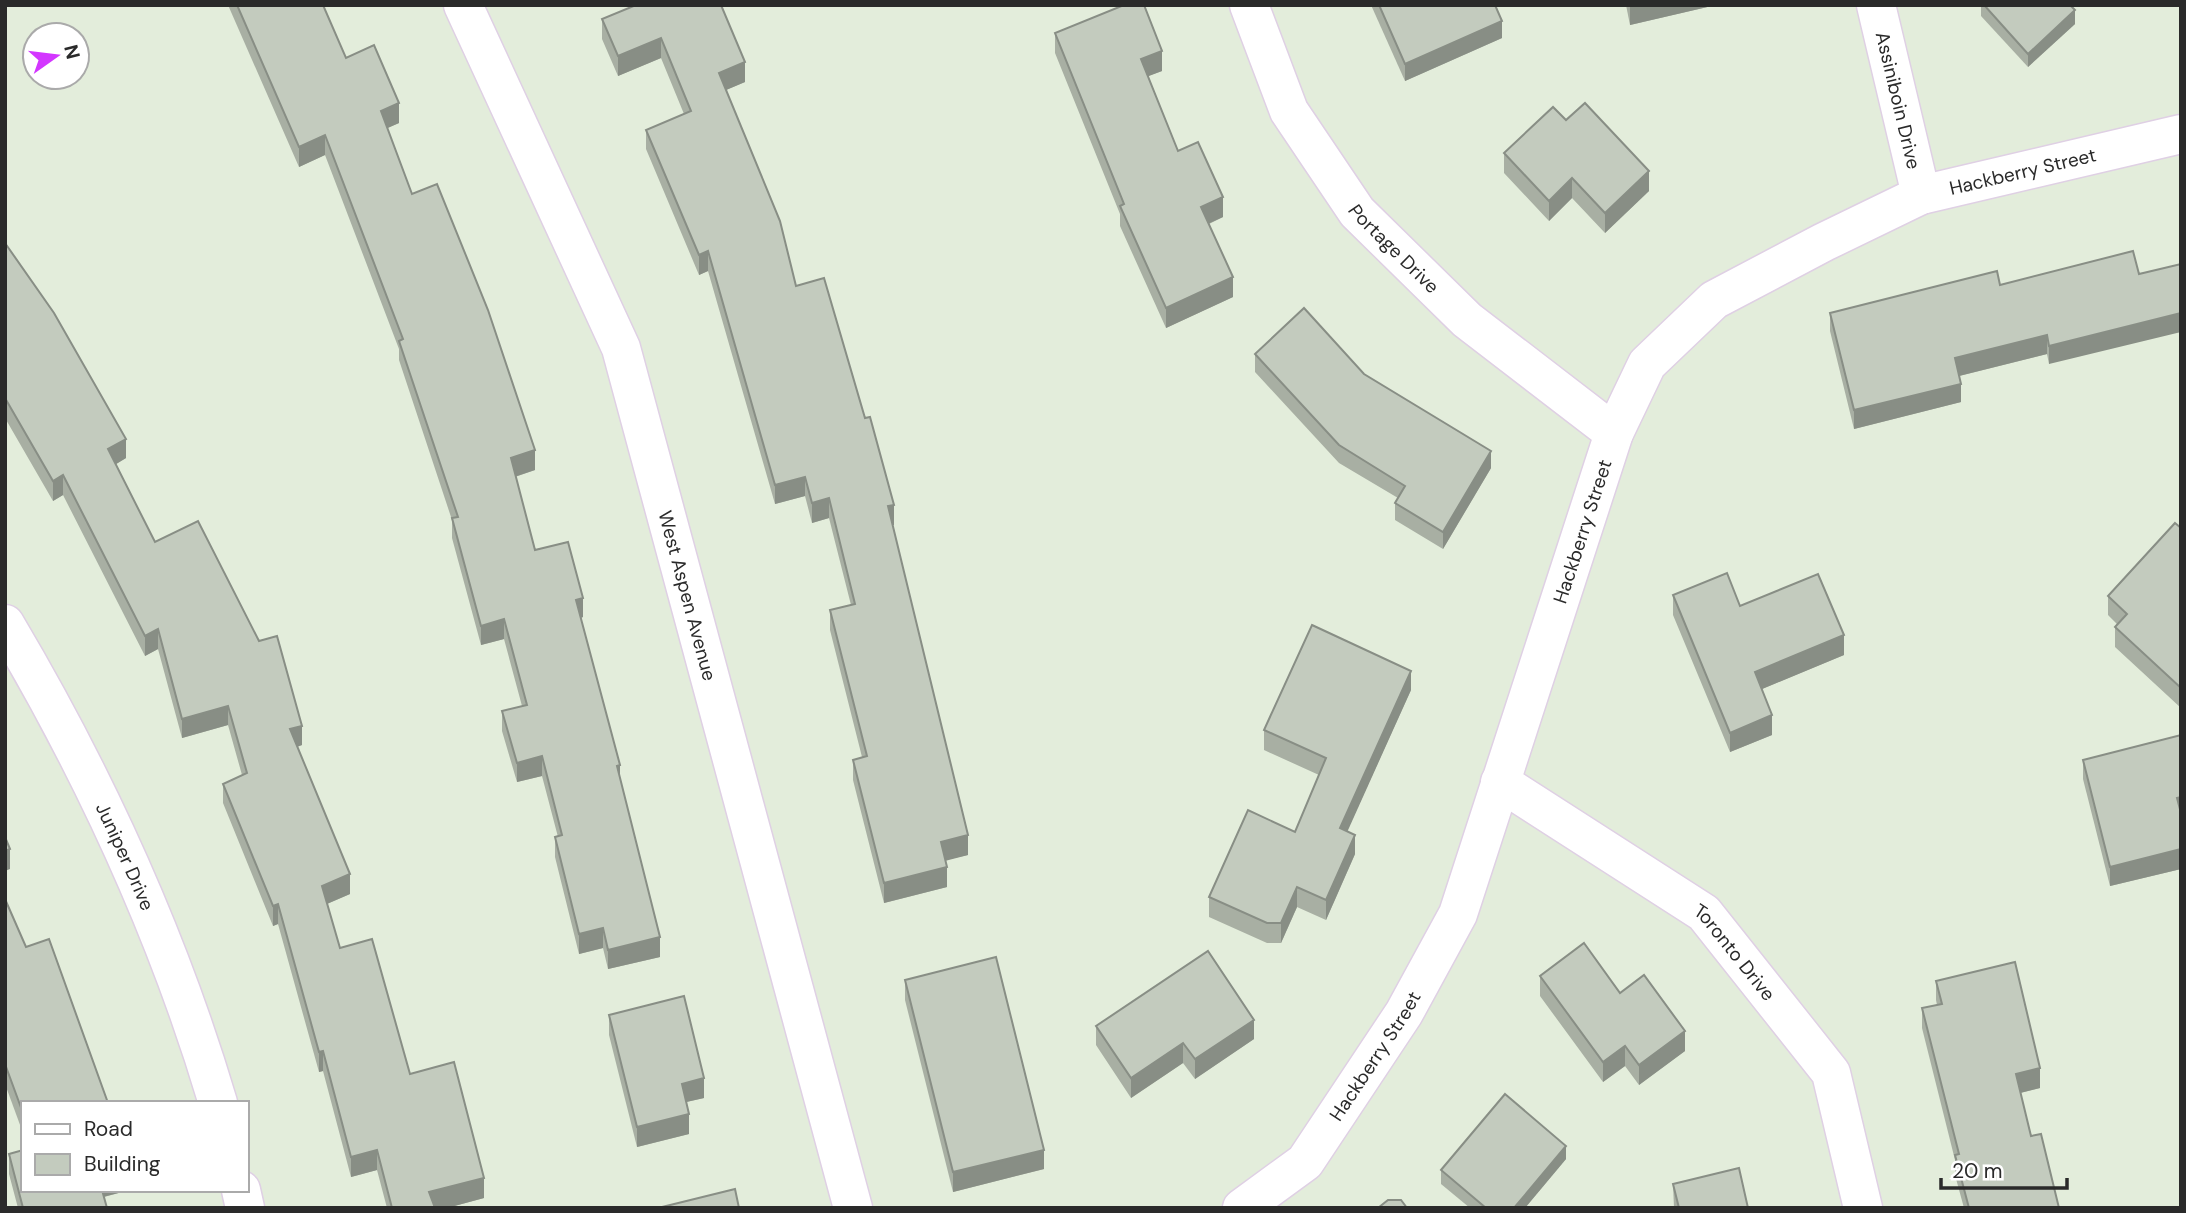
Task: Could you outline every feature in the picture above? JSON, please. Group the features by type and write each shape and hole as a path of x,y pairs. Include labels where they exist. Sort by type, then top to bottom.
{"street":[{"name":"West Aspen Avenue","path":"463,5 621,348 853,1208"},
{"name":"Portage Drive","path":"1249,5 1289,111 1357,212 1467,320 1614,433"},
{"name":"Assiniboin Drive","path":"1876,5 1921,195"},
{"name":"Hackberry Street","path":"1242,1208 1305,1162 1404,1013 1458,914 1614,433 1647,364 1714,300 1921,195 2181,134"},
{"name":"Juniper Drive","path":"5,624 52,706 118,838 177,980 217,1101"},
{"name":"Toronto Drive","path":"1500,782 1704,914 1831,1073 1863,1208"}],"building":[{"path":"237,5 323,5 346,58 374,45 399,103 381,111 412,194 437,184 488,310 535,450 511,458 535,550 568,542 583,598 576,600 620,765 617,766 660,937 608,950 603,928 579,934 555,837 562,835 542,756 517,763 502,711 527,705 504,619 481,626 452,518 458,517 399,341 403,339 325,135 299,147"},
{"path":"636,5 721,5 745,62 719,73 780,221 796,286 824,278 865,418 870,417 894,505 888,506 968,835 941,842 947,867 884,883 853,760 867,756 830,610 855,604 829,498 812,503 805,477 775,485 708,251 699,255 646,130 691,111 661,38 618,56 602,19"},
{"path":"1124,5 1144,5 1162,51 1141,59 1178,151 1198,142 1223,197 1201,207 1233,277 1166,308 1120,206 1124,204 1055,33"},
{"path":"1379,5 1495,5 1502,21 1405,64"},
{"path":"1984,5 2070,5 2075,10 2028,54"},
{"path":"1585,103 1649,171 1605,213 1572,178 1549,201 1504,153 1553,107 1566,120"},
{"path":"5,243 54,313 126,439 108,449 155,542 198,521 259,641 277,636 302,726 290,729 350,874 322,886 340,948 372,939 410,1074 454,1062 484,1178 429,1192 435,1208 392,1208 377,1150 351,1157 323,1051 319,1052 278,904 273,906 223,784 247,773 228,706 182,719 158,629 145,636 63,475 53,481 5,398"},
{"path":"2133,251 2139,274 2181,264 2181,313 2049,346 2047,335 1955,358 1961,384 1854,410 1830,313 1997,271 2000,285"},
{"path":"1304,308 1364,374 1491,451 1443,532 1395,503 1405,486 1339,445 1255,354"},
{"path":"2175,523 2181,528 2181,688 2115,627 2127,614 2108,596"},
{"path":"1727,573 1740,606 1818,574 1844,635 1755,672 1772,715 1730,733 1673,595"},
{"path":"1312,625 1411,671 1340,828 1355,835 1326,900 1297,887 1281,923 1267,923 1209,897 1248,810 1295,832 1326,758 1264,730"},
{"path":"2181,735 2181,797 2177,798 2181,813 2181,849 2110,867 2083,760"},
{"path":"5,837 10,849 5,851"},
{"path":"5,899 26,947 49,939 107,1101 21,1101 21,1108 5,1064"},
{"path":"1584,943 1620,993 1644,975 1685,1031 1639,1065 1625,1046 1603,1062 1540,976"},
{"path":"1208,951 1254,1020 1195,1059 1183,1043 1131,1078 1096,1026"},
{"path":"996,957 1044,1150 953,1172 905,980"},
{"path":"2015,962 2040,1068 2016,1074 2031,1136 2041,1134 2059,1208 1969,1208 1955,1155 1959,1154 1922,1008 1942,1004 1936,981"},
{"path":"684,996 704,1078 682,1084 689,1114 637,1127 609,1015"},
{"path":"1505,1094 1566,1146 1514,1208 1486,1208 1441,1170"},
{"path":"21,1151 21,1192 103,1192 107,1208 23,1208 9,1154"},
{"path":"1739,1168 1748,1208 1679,1208 1673,1184"},
{"path":"735,1189 739,1208 658,1208"},
{"path":"1388,1200 1401,1200 1407,1208 1378,1208"}]}
